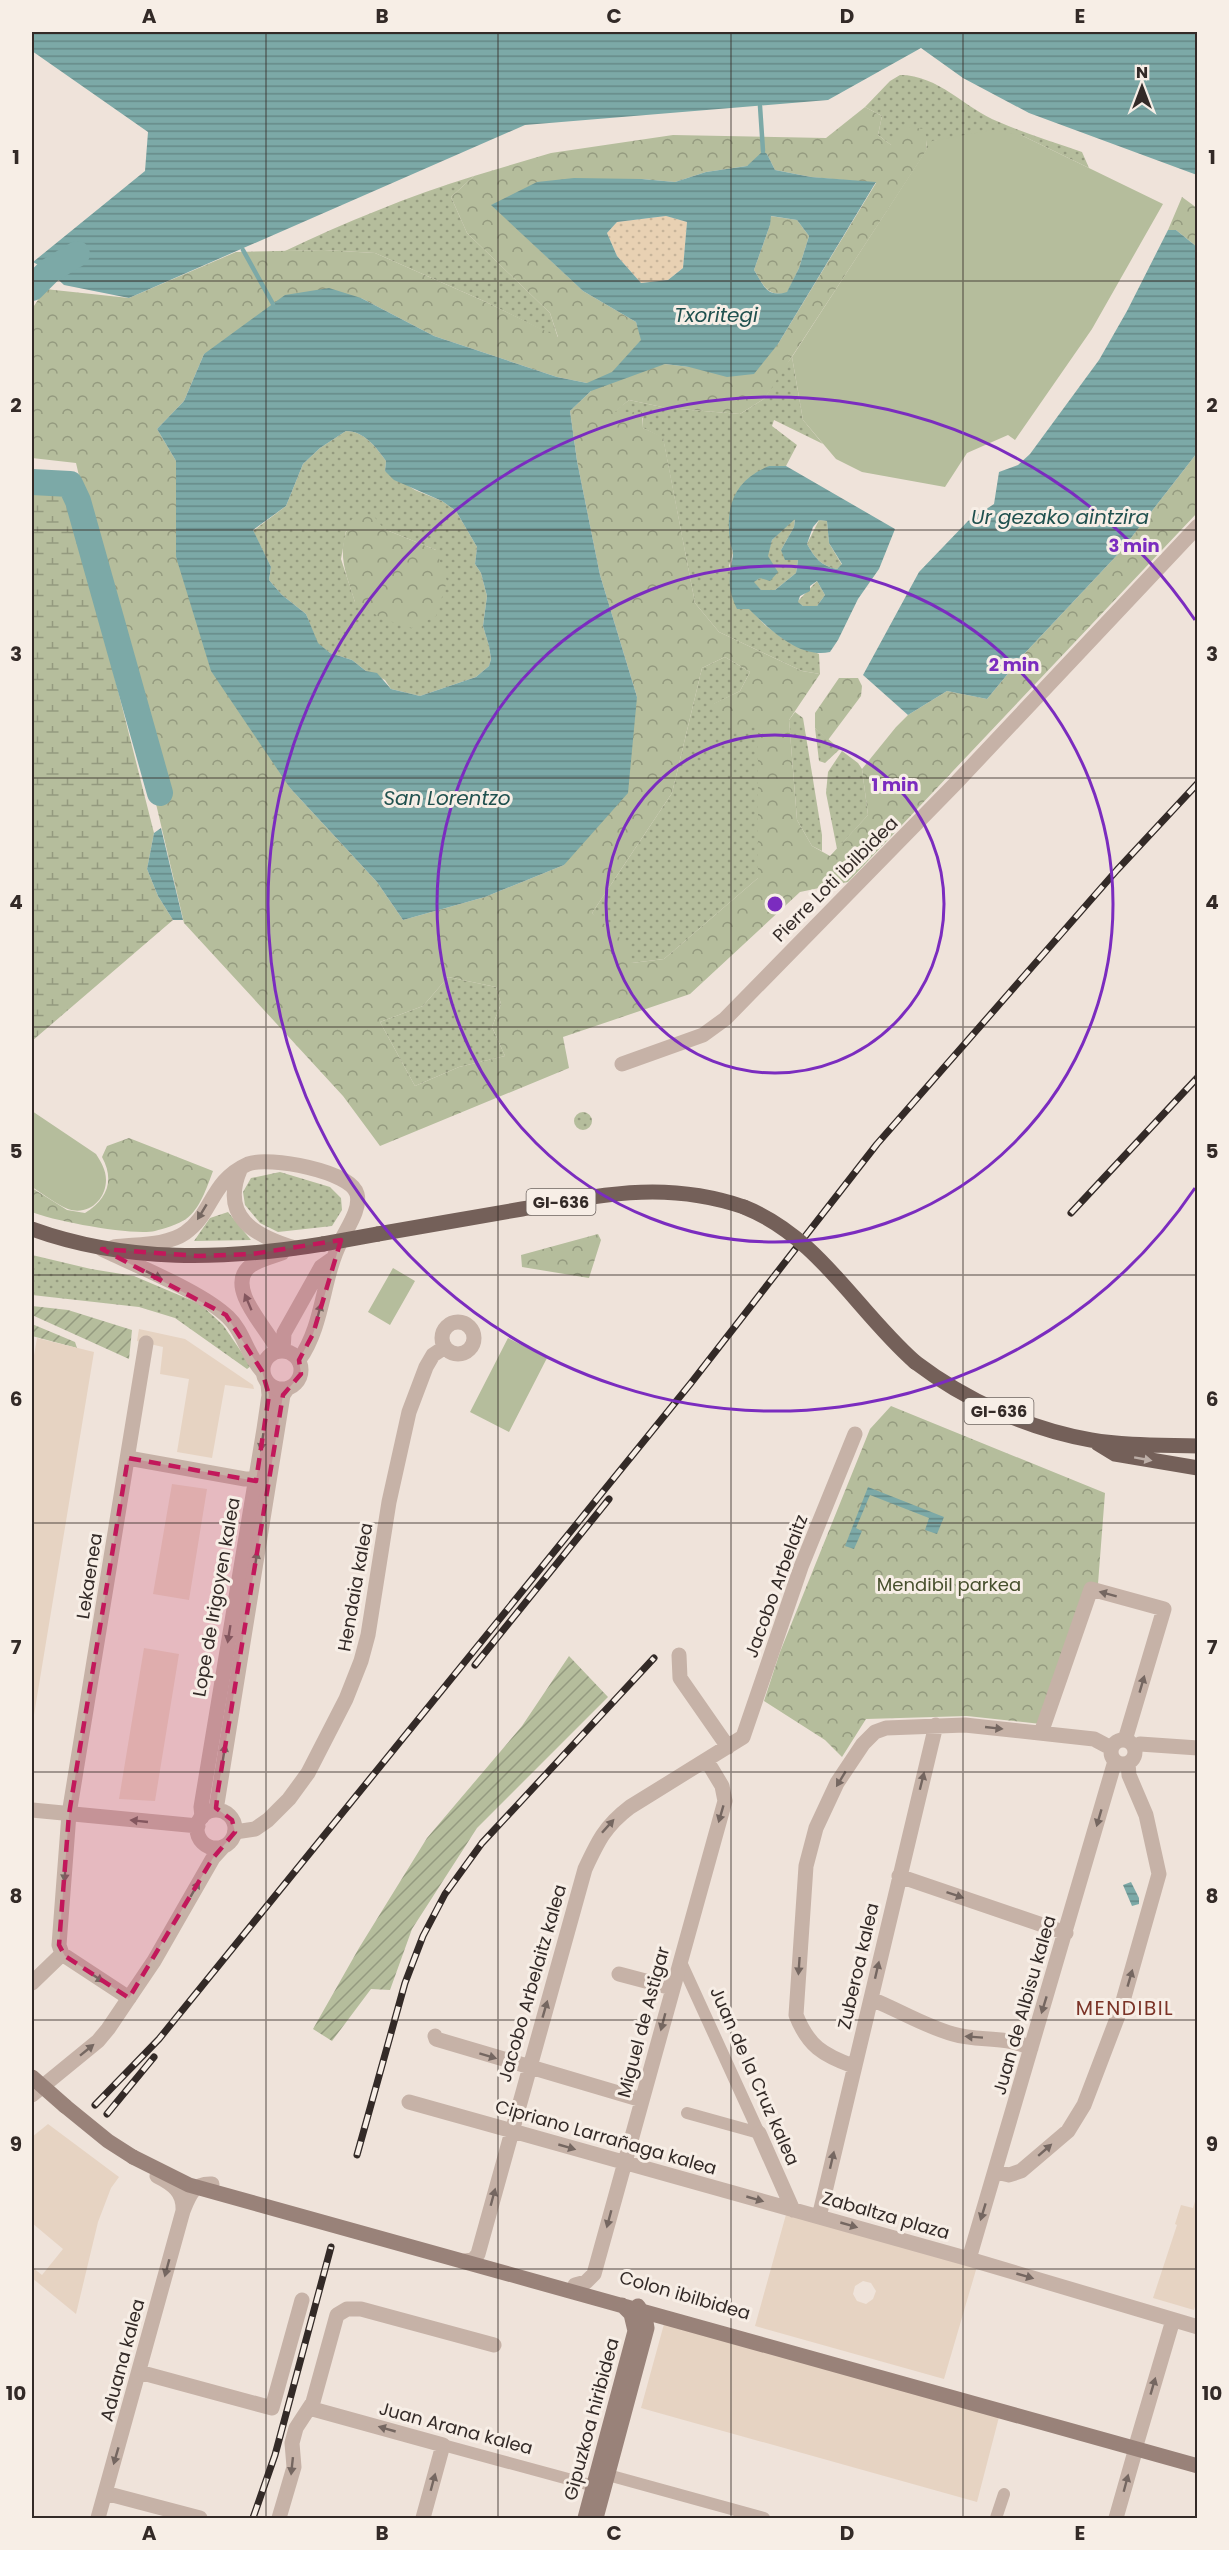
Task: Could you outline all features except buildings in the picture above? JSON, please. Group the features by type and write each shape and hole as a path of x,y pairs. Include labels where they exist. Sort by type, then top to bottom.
{"main road":[{"name":"GI-636","path":"32,1229 102,1249 155,1255 252,1254 323,1244 573,1200 635,1192 681,1192 706,1196 744,1207 774,1221 805,1245 915,1362 959,1391 1001,1412 1051,1430 1092,1440 1197,1446"},
{"path":"1092,1440 1115,1454 1197,1468"},
{"path":"34,2090 65,2106 108,2141 133,2157 162,2169"},
{"name":"Colon ibilbidea","path":"162,2169 471,2259 1136,2445 1197,2466"},
{"name":"Colon ibilbidea","path":"162,2169 193,2186 574,2285 674,2319 1136,2445 1197,2459"},
{"name":"Gipuzkoa hiribidea","path":"585,2518 635,2331 631,2314 622,2301"},
{"name":"Gipuzkoa hiribidea","path":"596,2518 642,2350 646,2328 642,2310"},
{"name":"Gipuzkoa hiribidea","path":"642,2350 650,2330 655,2325 674,2319"}],"street":[{"name":"Pierre Loti ibilbidea","path":"622,1064 695,1039 725,1019 955,784 1197,526"},
{"path":"278,1162 314,1169 351,1185 357,1193 358,1207 331,1260 330,1276 313,1334 299,1360 301,1374 293,1386 287,1389 277,1389 265,1377 235,1324 226,1315 184,1290 102,1249 174,1239 186,1233 196,1223 227,1176 249,1164 278,1162"},
{"path":"240,1170 233,1190 234,1199 238,1212 246,1224 256,1233 295,1248"},
{"path":"280,1351 248,1306 242,1284 248,1268 295,1248"},
{"path":"280,1351 284,1333 321,1268 331,1260"},
{"name":"Lekaenea","path":"62,1954 59,1945 69,1814 146,1343"},
{"name":"Hendaia kalea","path":"235,1832 255,1829 268,1820 289,1799 308,1773 346,1699 362,1661 368,1635 389,1502 410,1412 426,1367 433,1355 445,1347"},
{"path":"265,1377 267,1358 280,1351 292,1353 299,1360"},
{"name":"Lope de Irigoyen kalea","path":"205,1818 201,1807 269,1395 265,1377"},
{"name":"Lope de Irigoyen kalea","path":"205,1818 283,1395 287,1389"},
{"name":"Jacobo Arbelaitz","path":"707,1761 743,1737 801,1567 855,1434"},
{"path":"128,1458 256,1479"},
{"path":"1041,1733 1091,1589 1164,1609 1130,1744"},
{"path":"679,1655 680,1678 728,1747"},
{"name":"Zuberoa kalea","path":"819,2217 853,2066 936,1725"},
{"path":"853,2066 816,2048 804,2034 796,2015 806,1866 816,1828 837,1783 868,1737 886,1728 965,1725 1094,1739 1118,1758 1129,1775 1146,1815 1159,1874 1121,2008 1084,2105 1068,2131 1021,2171 1009,2175 996,2172"},
{"path":"1118,1758 1116,1742 1197,1748"},
{"name":"Juan de Albisu kalea","path":"969,2259 1118,1758 1134,1759 1130,1744"},
{"name":"Miguel de Astigar","path":"574,2285 586,2282 594,2274 725,1801 722,1786 707,1761"},
{"name":"Jacobo Arbelaitz kalea","path":"471,2259 511,2131 585,1869 601,1834 614,1819 630,1807 707,1761"},
{"path":"32,1810 69,1814 205,1818 228,1815 235,1826 231,1841 213,1858 154,1961 102,2037 34,2090"},
{"path":"205,1818 201,1841 215,1848 223,1847"},
{"path":"899,1876 1066,1933"},
{"path":"32,1983 62,1954 129,1998"},
{"name":"Juan de la Cruz kalea","path":"680,1960 793,2210"},
{"path":"620,1974 672,1988"},
{"path":"871,1999 939,2031 957,2036 1003,2039 1031,2048"},
{"path":"435,2036 436,2039 528,2068 642,2100"},
{"name":"Cipriano Larrañaga kalea","path":"409,2102 793,2210"},
{"path":"687,2113 759,2133"},
{"path":"133,2157 147,2171 169,2182 178,2190 183,2200 183,2211"},
{"path":"193,2186 212,2184"},
{"name":"Aduana kalea","path":"98,2518 183,2211 193,2186"},
{"name":"Zabaltza plaza","path":"793,2210 969,2259 1197,2327"},
{"path":"139,2372 272,2408 302,2300"},
{"path":"279,2518 294,2467 292,2443 296,2428 313,2402 337,2315 347,2309 361,2309 494,2345"},
{"path":"1116,2518 1173,2320"},
{"name":"Juan Arana kalea","path":"306,2411 594,2486"},
{"path":"423,2518 443,2445"},
{"path":"608,2475 764,2518"},
{"path":"105,2493 200,2518"},
{"path":"996,2518 1004,2494"}],"highlighted area":[{"path":"341,1240 313,1334 299,1360 301,1374 283,1395 216,1808 232,1820 235,1832 213,1858 129,1998 65,1956 59,1945 69,1814 128,1458 256,1481 269,1395 262,1371 226,1315 102,1249 198,1256 252,1254"}],"green space":[{"path":"900,75 927,80 986,116 1082,152 1089,168 1021,135 933,141 926,151 927,140 891,145 878,135 882,116 865,107 890,81"},
{"path":"865,107 882,116 878,135 891,145 901,126 924,129 927,140 926,151 765,398 740,414 667,408 629,400 615,412 642,412 643,428 663,437 695,603 719,632 802,671 820,674 789,720 797,820 812,846 830,856 868,815 862,769 896,727 908,715 947,691 987,699 1025,653 1120,552 1197,453 1197,513 848,882 800,892 690,994 563,1037 569,1068 380,1146 343,1096 184,923 76,463 32,458 32,309 45,289 129,298 236,252 324,250 375,253 558,337 550,313 467,233 451,197 474,176 551,153 673,135 826,138","holes":["767,154 775,170 811,177 876,183 778,344 689,367 665,364 613,372 642,340 636,322 583,291 492,205 642,179 675,182 706,172 747,166","361,298 434,336 557,377 587,383 591,391 570,411 577,461 600,575 637,697 564,865 485,897 403,920 377,882 290,788 176,557 176,461 157,429 184,401 204,354","725,657 750,672 740,691 713,704 739,735 758,724 758,878 664,959 632,963 630,947 592,913 672,793 702,668","448,977 496,987 501,1004 492,1027 505,1056 459,1067 415,1086 380,1022 423,1006"]},
{"path":"992,130 1021,135 1163,204 1092,329 1015,440 1008,435 967,453 945,487 862,472 836,459 803,420 792,357 932,141"},
{"path":"474,176 451,197 467,233 550,313 558,338 486,302 375,253 324,250 285,251 378,210"},
{"path":"1182,197 1197,208 1197,247 1176,230 1168,230"},
{"path":"770,216 797,220 809,236 799,268 787,293 774,293 766,289 754,270 770,225"},
{"path":"792,357 803,420 823,444 774,420 772,426 797,445 786,466 769,466 730,542 733,553 729,566 749,608 765,625 782,638 819,654 820,674 802,671 719,632 695,603 663,438 643,428 643,418 614,412 629,400 667,408 740,414 765,398"},
{"path":"346,431 358,434 374,445 386,461 385,471 415,490 442,501 456,511 477,547 475,564 481,573 487,596 483,626 491,659 489,666 476,677 420,696 391,689 385,680 366,671 352,660 330,653 317,643 306,614 282,595 269,580 271,567 253,531 286,506 303,464 320,448","holes":["384,529 436,550 355,602 341,559 346,531"]},
{"path":"32,493 68,493 154,833 147,869 158,896 173,920 32,1041"},
{"path":"373,515 384,529 436,550 447,581 436,616 412,628 383,619 355,602 343,560 344,541 352,519"},
{"path":"795,518 794,527 781,550 798,560 796,573 775,590 761,590 753,582 760,578 772,540"},
{"path":"819,520 827,521 829,543 842,565 837,569 819,561 807,544"},
{"path":"817,581 825,595 817,606 803,606 797,602"},
{"path":"725,657 750,672 740,691 714,704 758,724 758,878 664,959 632,963 592,913 672,793 702,668"},
{"path":"839,678 858,678 862,686 861,696 828,740 815,728 815,713"},
{"path":"795,712 803,718 822,835 822,851 812,846 797,820 789,720"},
{"path":"815,728 840,749 825,763 819,761"},
{"path":"842,751 862,769 868,815 837,849 826,793 828,772"},
{"path":"448,977 496,987 501,1004 492,1027 505,1056 459,1067 415,1086 380,1022 423,1006"},
{"path":"32,1111 96,1154 104,1169 106,1180 103,1194 94,1205 82,1210 68,1209 32,1187"},
{"path":"579,1112 587,1112 592,1117 590,1128 579,1130 574,1125 574,1117"},
{"path":"129,1138 213,1171 199,1204 186,1219 155,1231 144,1232 112,1230 32,1212 32,1188 67,1210 85,1213 93,1208 107,1189 108,1174 102,1157 107,1146"},
{"path":"280,1172 330,1187 341,1198 342,1210 332,1226 278,1232 260,1223 245,1205 243,1192 251,1178"},
{"path":"228,1212 251,1240 194,1241 210,1218"},
{"path":"598,1234 601,1240 589,1278 522,1267 521,1255"},
{"path":"32,1255 91,1269 134,1276 200,1304 223,1325 251,1366 247,1369 175,1318 139,1307 32,1295"},
{"path":"393,1268 415,1281 390,1325 368,1312"},
{"path":"32,1306 68,1310 132,1330 129,1359 32,1315"},
{"path":"32,1324 75,1342 77,1348 32,1336"},
{"path":"508,1338 547,1358 509,1432 470,1412"},
{"name":"Mendibil parkea","path":"891,1406 1105,1493 1098,1584 1041,1724 967,1716 866,1719 842,1757 825,1740 764,1701 780,1652 870,1429"},
{"path":"569,1656 608,1697 477,1828 412,1929 390,1990 371,1989 332,2041 313,2029 359,1948 427,1838 522,1726"}],"sand":[{"path":"666,216 687,222 683,268 668,280 641,283 617,256 607,233 617,222"}],"shaded area":[{"path":"139,1329 185,1339 253,1385 254,1389 225,1385 212,1458 177,1452 189,1379 160,1374 163,1347 137,1341"},
{"path":"37,1338 94,1352 32,1727 32,1367"},
{"path":"172,1484 207,1489 189,1600 153,1594"},
{"path":"144,1648 179,1654 155,1801 119,1799"},
{"path":"48,2124 119,2177 111,2188 98,2222 76,2314 32,2278 32,2267 42,2275 63,2249 32,2223 32,2137"},
{"path":"1197,2195 1198,2297 1194,2310 1153,2298 1177,2225 1175,2224 1181,2205 1193,2208"},
{"path":"787,2211 978,2263 944,2379 755,2326","holes":["863,2281 871,2283 876,2291 873,2299 866,2304 857,2301 853,2294 855,2286"]},
{"path":"664,2324 999,2417 977,2502 641,2408"}],"water":[{"path":"32,32 1197,32 1197,175 1029,113 963,78 921,48 828,100 525,125 129,298 64,285 49,271 33,262 145,171 148,132 32,51"},
{"name":"San Lorentzo","path":"763,151 775,170 811,177 876,182 778,344 754,374 727,377 689,367 665,364 591,391 570,411 577,461 600,575 637,697 628,793 564,865 485,897 403,920 377,882 290,788 211,671 176,557 176,461 157,429 184,401 204,354 285,295 329,288 361,298 434,336 557,377 587,383 612,372 641,340 636,322 583,291 491,205 537,182 574,178 675,182 706,172 747,166","holes":["666,216 687,222 683,268 668,280 641,283 617,256 607,233 617,222","771,216 797,220 809,236 799,268 787,292 770,292 754,270","346,431 358,434 374,445 386,461 385,471 394,480 442,501 456,511 477,547 475,564 481,573 487,596 483,626 491,659 489,666 476,677 420,696 391,689 377,673 366,671 352,660 330,653 318,643 306,614 282,595 269,580 271,567 253,530 286,506 303,464 320,448"]},
{"name":"Ur gezako aintzira","path":"1168,230 1176,230 1197,247 1197,453 1120,552 1025,653 987,699 947,691 908,715 863,675 919,572 968,521 994,504 999,472 1018,465 1030,454 1099,360"},
{"path":"769,466 786,466 895,529 879,569 858,599 830,652 818,653 796,646 775,633 749,609 737,609 731,594 733,554 730,543 729,516 731,505 740,486 757,472","holes":["795,519 794,527 781,550 785,560 798,560 796,573 775,590 761,590 754,582 760,578 770,581 778,572 768,556 772,540","819,520 827,521 829,543 842,564 837,569 819,561 807,544 813,527","817,581 825,595 817,606 803,606 798,602 800,596 810,591 810,586"]},
{"path":"161,828 183,920 173,920 158,896 147,869 154,833"},
{"path":"868,1487 944,1517 937,1534 925,1530 929,1518 870,1495 856,1528 862,1531 854,1549 845,1546"},
{"path":"1131,1882 1139,1898 1139,1904 1132,1906 1123,1885"}],"waterway":[{"path":"760,106 763,151"},
{"path":"243,250 273,304"},
{"path":"32,288 49,271 77,254"},
{"path":"32,482 70,484 78,501 160,793"}],"railway":[{"path":"95,2105 159,2039 691,1383 877,1144 1117,870 1198,783"},
{"path":"1071,1213 1198,1077"},
{"path":"475,1665 609,1499"},
{"path":"357,2155 405,1983 423,1936 445,1894 482,1843 654,1658"},
{"path":"107,2114 154,2057"},
{"path":"253,2518 275,2455 331,2247"}],"district":[{"name":"MENDIBIL","path":"1125,2008"}],"water label":[{"name":"Txoritegi","path":"716,315"}]}
